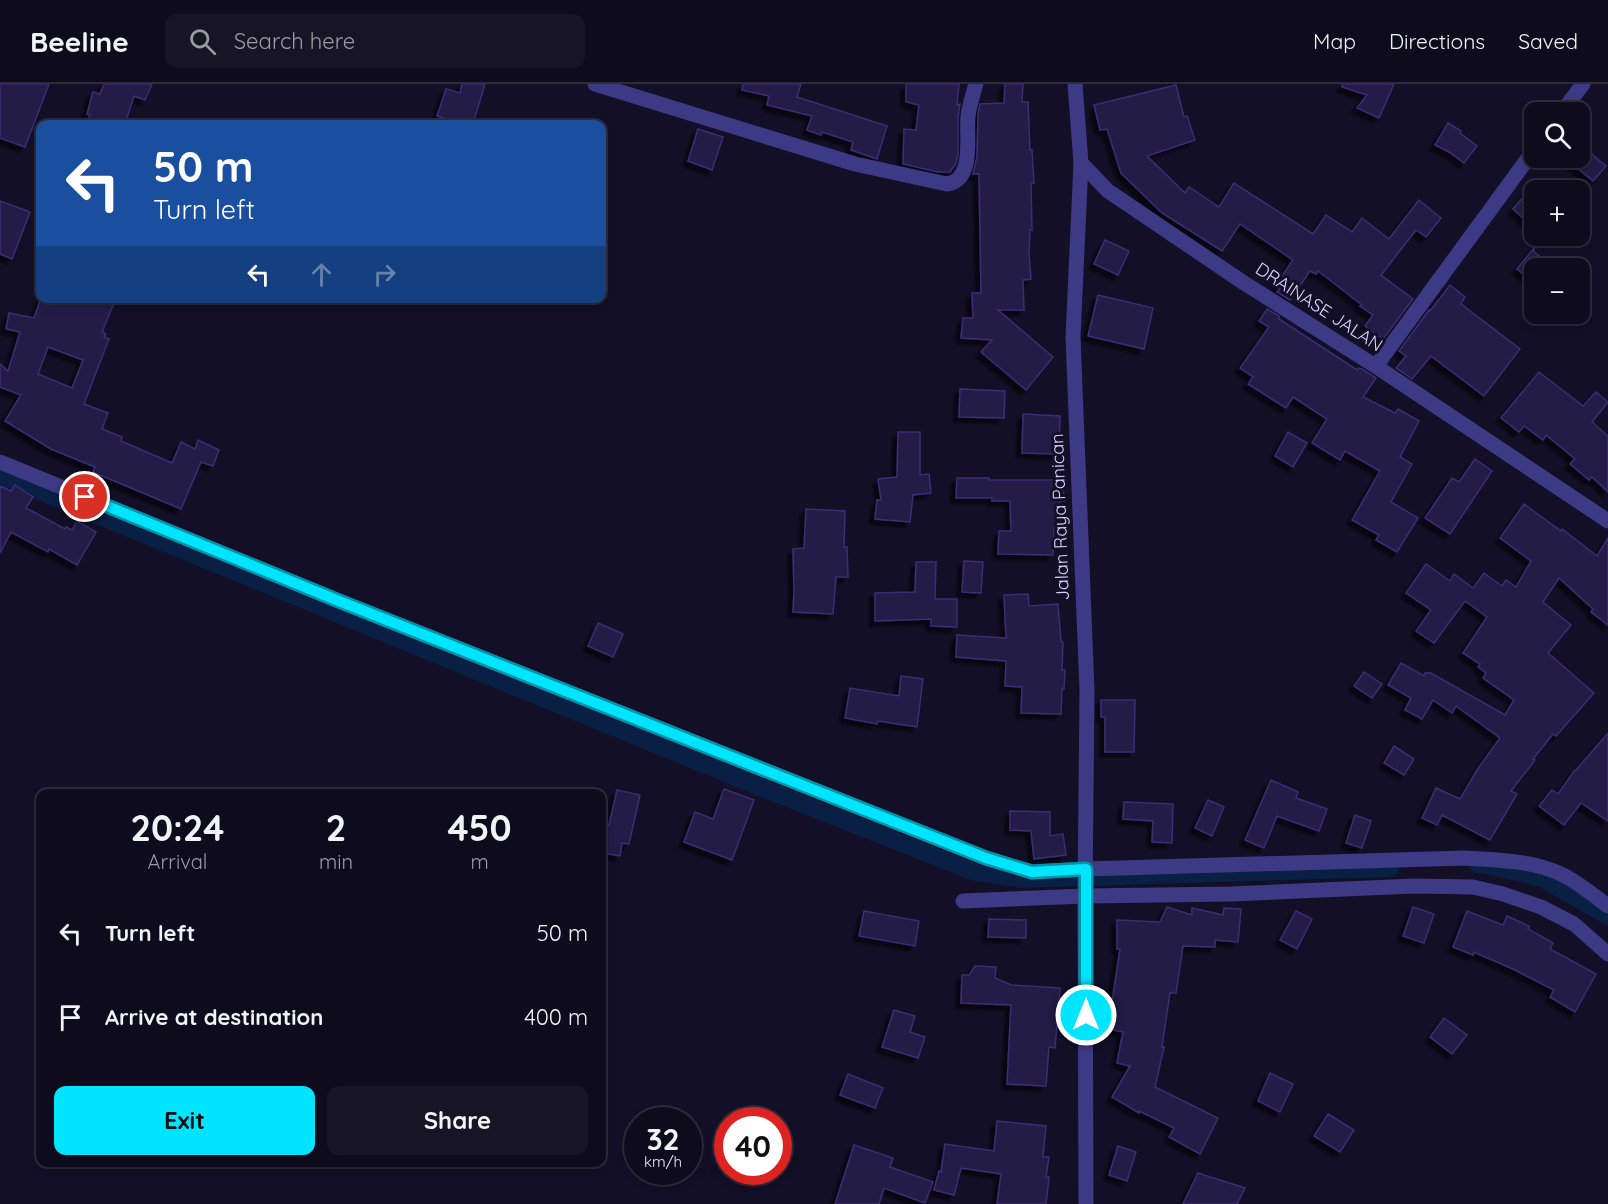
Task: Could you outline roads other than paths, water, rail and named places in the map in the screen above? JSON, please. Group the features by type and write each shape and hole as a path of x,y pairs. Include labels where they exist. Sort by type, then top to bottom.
{"street":[{"path":"595,84 855,164 947,184 961,176 965,167 968,116 976,84"},
{"path":"1075,84 1081,163"},
{"path":"1569,102 1582,84"},
{"name":"DRAINASE JALAN","path":"1081,163 1108,190 1245,283 1376,366 1608,521"},
{"name":"Jalan Raya Panican","path":"1081,163 1073,337 1087,691 1086,1204"},
{"path":"1376,366 1524,164"},
{"path":"0,462 339,601 986,858 1032,872 1464,858 1514,861 1561,874 1608,906"},
{"path":"963,901 1085,896 1231,894 1414,886 1473,887 1541,907 1574,924 1608,954"}],"waterway":[{"path":"0,475 750,783 972,871 1022,879 1390,868"},
{"path":"1478,864 1542,878 1608,916"}]}
